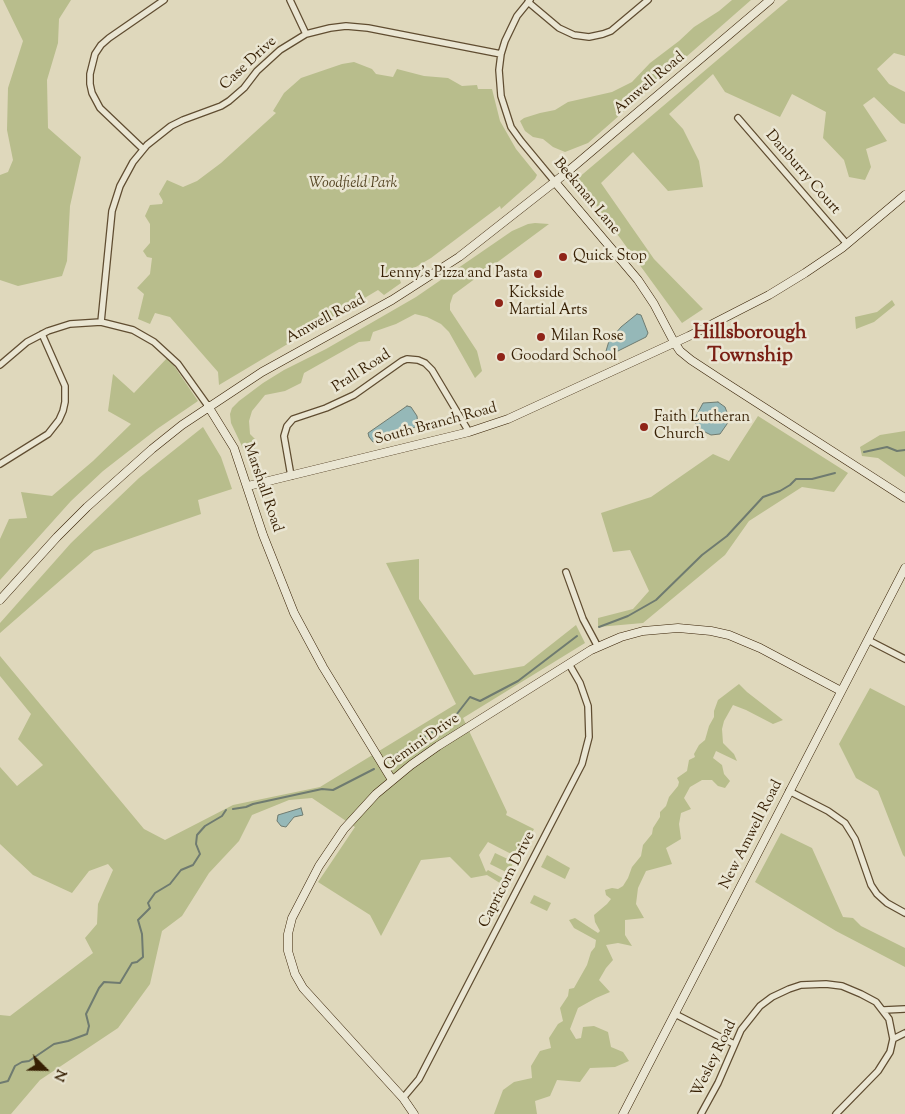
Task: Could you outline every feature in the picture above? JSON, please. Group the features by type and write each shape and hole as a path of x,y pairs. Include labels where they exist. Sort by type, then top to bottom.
{"street":[{"path":"143,149 100,108 92,93 90,74 95,54 109,38 164,0"},
{"path":"290,0 306,34"},
{"path":"529,1 559,28 574,35 589,36 604,34 611,30 648,0"},
{"name":"Amwell Road","path":"0,600 87,507 152,449 208,406 262,372 392,300 459,257 555,182 770,0"},
{"name":"Beekman Lane","path":"529,1 511,27 501,54 501,96 507,118 520,141 638,280 654,304 680,351 691,360 905,498"},
{"name":"Case Drive","path":"101,322 110,223 114,204 125,175 143,149 171,126 229,101 244,88 257,70 280,50 306,34 330,28 358,27 501,54"},
{"name":"Danburry Court","path":"738,118 847,244"},
{"name":"South Branch Road","path":"248,486 469,432 508,419 688,336 786,285 847,244 905,196"},
{"name":"Marshall Road","path":"0,365 27,342 42,334 70,324 101,322 133,330 154,342 178,364 208,406 234,448 263,535 294,613 322,667 392,780"},
{"path":"0,464 48,434 59,420 63,411 65,386 42,334"},
{"name":"Prall Road","path":"291,476 284,436 287,426 293,418 326,408 354,395 407,359 425,363 432,370 469,432"},
{"name":"New Amwell Road","path":"623,1114 905,568"},
{"path":"566,572 583,619 598,647"},
{"name":"Gemini Drive","path":"414,1114 403,1098 303,988 298,981 291,962 288,943 289,927 296,909 335,840 364,806 392,780 438,746 569,664 598,647 622,637 653,629 678,628 711,631 746,641 841,691"},
{"path":"868,640 905,659"},
{"name":"Capricorn Drive","path":"403,1098 420,1079 582,764 589,737 588,706 580,683 569,664"},
{"path":"789,791 828,811 845,823 854,839 871,885 887,903 905,913"},
{"name":"Wesley Road","path":"701,1114 718,1083 734,1044 749,1018 772,997 801,986 826,984 842,986 861,994 876,1002 884,1010"},
{"path":"836,1114 878,1071 890,1052 894,1039 889,1019 884,1010 905,1009"},
{"path":"675,1014 734,1044"},
{"path":"894,1039 905,1033"}],"green space":[{"path":"3,0 71,0 59,19 58,43 47,80 48,128 81,157 70,206 67,261 62,276 18,286 0,280 0,175 8,172 13,160 7,130 8,88 23,41"},
{"path":"732,0 751,0 588,143 565,152 553,147 543,139 533,137 525,131 520,121 524,118 555,110 568,102 612,92 632,82 650,63 694,27"},
{"path":"788,0 905,0 905,56 894,53 877,69 889,84 905,92 905,124 901,123 874,97 863,105 887,141 866,149 871,167 865,180 849,177 844,160 823,138 826,112 792,94 780,117 725,92 713,74 669,114 683,129 699,161 703,187 668,191 633,152 601,183 654,259 703,309 682,323 577,179"},
{"name":"Woodfield Park","path":"354,62 372,69 376,74 393,77 397,69 424,76 448,78 462,86 477,85 478,89 492,89 500,121 516,149 537,175 535,179 501,209 500,206 431,258 399,277 401,283 384,295 378,290 219,385 218,372 170,317 155,313 150,324 138,319 144,294 137,288 150,274 152,258 147,257 143,251 150,243 150,224 145,216 150,205 162,204 163,201 159,194 167,180 183,187 197,181 221,163 276,113 273,111 284,93 301,78 342,64"},
{"path":"535,223 549,224 453,295 450,310 477,351 482,371 475,378 449,332 441,324 427,317 415,314 396,324 373,332 370,341 359,342 304,373 301,383 285,391 265,395 252,411 249,421 250,434 256,440 254,458 248,459 231,423 230,414 232,408 239,401 284,370 326,349 416,297 512,231"},
{"path":"892,300 895,305 874,322 856,329 855,317 877,312"},
{"path":"168,357 198,401 157,429 103,471 71,501 0,580 0,539 9,519 27,518 21,492 52,496 93,461 131,424 108,411 113,374 134,393"},
{"path":"758,416 848,473 834,492 802,487 749,521 725,555 643,623 598,627 598,618 633,609 649,591 630,550 613,552 601,513 651,497 713,454 729,461"},
{"path":"203,427 221,457 232,489 198,500 201,514 94,551 0,633 0,623 71,543 139,478"},
{"path":"905,431 905,477 878,458 862,456 860,447 880,435"},
{"path":"419,559 419,599 474,675 524,666 576,625 585,643 463,718 507,812 506,815 534,829 519,858 488,842 490,839 479,855 486,872 488,870 506,880 503,885 487,875 471,878 450,857 421,860 381,936 370,915 318,882 355,827 312,798 289,800 252,815 239,841 209,873 182,916 162,931 150,984 118,1028 40,1080 11,1114 0,1114 0,1015 10,1016 93,953 85,938 97,924 98,904 113,870 108,864 89,871 72,893 33,875 0,844 0,767 17,786 43,765 18,739 31,714 0,676 0,656 144,829 165,840 233,805 320,787 456,704 386,563"},
{"path":"739,684 783,720 773,724 733,705 724,721 722,729 723,743 734,754 737,761 716,751 713,758 722,765 724,774 730,781 725,788 718,786 712,780 702,780 690,787 684,798 691,809 681,813 679,824 681,839 666,848 672,864 646,871 638,888 636,904 644,918 625,920 625,935 632,946 618,943 606,945 613,960 599,980 610,992 578,1008 570,1029 576,1039 581,1038 583,1027 594,1026 608,1032 611,1047 623,1052 629,1061 615,1067 590,1068 580,1082 557,1080 550,1096 535,1101 537,1114 494,1114 503,1090 514,1082 532,1078 531,1066 540,1051 551,1048 549,1038 558,1024 563,1021 560,1008 568,996 569,989 574,988 595,947 596,940 574,928 569,920 575,918 598,933 600,931 595,922 594,915 611,899 606,895 605,890 618,889 623,886 632,867 641,856 643,845 652,834 653,828 660,817 660,812 666,806 669,797 678,786 677,778 687,771 689,760 695,757 694,754 699,745 705,740 718,700"},
{"path":"870,688 905,706 905,857 878,791 856,778 839,744"},
{"path":"781,833 812,848 843,917 853,918 861,926 905,948 905,967 836,931 755,882"},
{"path":"495,853 514,862 508,873 490,864"},
{"path":"547,855 570,868 565,879 541,867"},
{"path":"534,895 551,903 547,911 530,903"}],"water":[{"path":"637,314 641,315 643,320 648,333 646,337 612,354 606,351 609,341 621,327"},
{"path":"718,402 725,407 728,415 727,424 720,434 711,435 703,431 695,423 695,418 703,403"},
{"path":"407,406 411,407 417,416 418,426 373,442 368,433"},
{"path":"301,808 303,815 294,817 286,827 281,826 277,821 278,815"}],"waterway":[{"path":"864,452 887,447 897,451 905,450"},
{"path":"599,627 628,616 656,600 702,555 727,536 763,497 780,491 796,479 812,479 835,473"},
{"path":"389,759 453,719 470,697 480,701 518,681 577,636"},
{"path":"233,809 322,789 333,790 374,769"},
{"path":"0,1083 8,1081 15,1066 22,1062 29,1061 54,1044 87,1034 89,1026 86,1014 99,988 104,982 120,983 132,963 137,962 143,957 142,934 138,920 150,908 148,903 155,893 170,884 181,870 193,865 200,854 196,844 197,835 205,826 222,816 226,810"}],"place":[{"name":"Quick Stop","path":"563,257"},
{"name":"Lenny's Pizza and Pasta","path":"538,274"},
{"name":"Kickside Martial Arts","path":"499,303"},
{"name":"Milan Rose","path":"541,337"},
{"name":"Goodard School","path":"501,357"},
{"name":"Faith Lutheran Church","path":"644,427"}],"district":[{"name":"Hillsborough Township","path":"750,346"}]}
